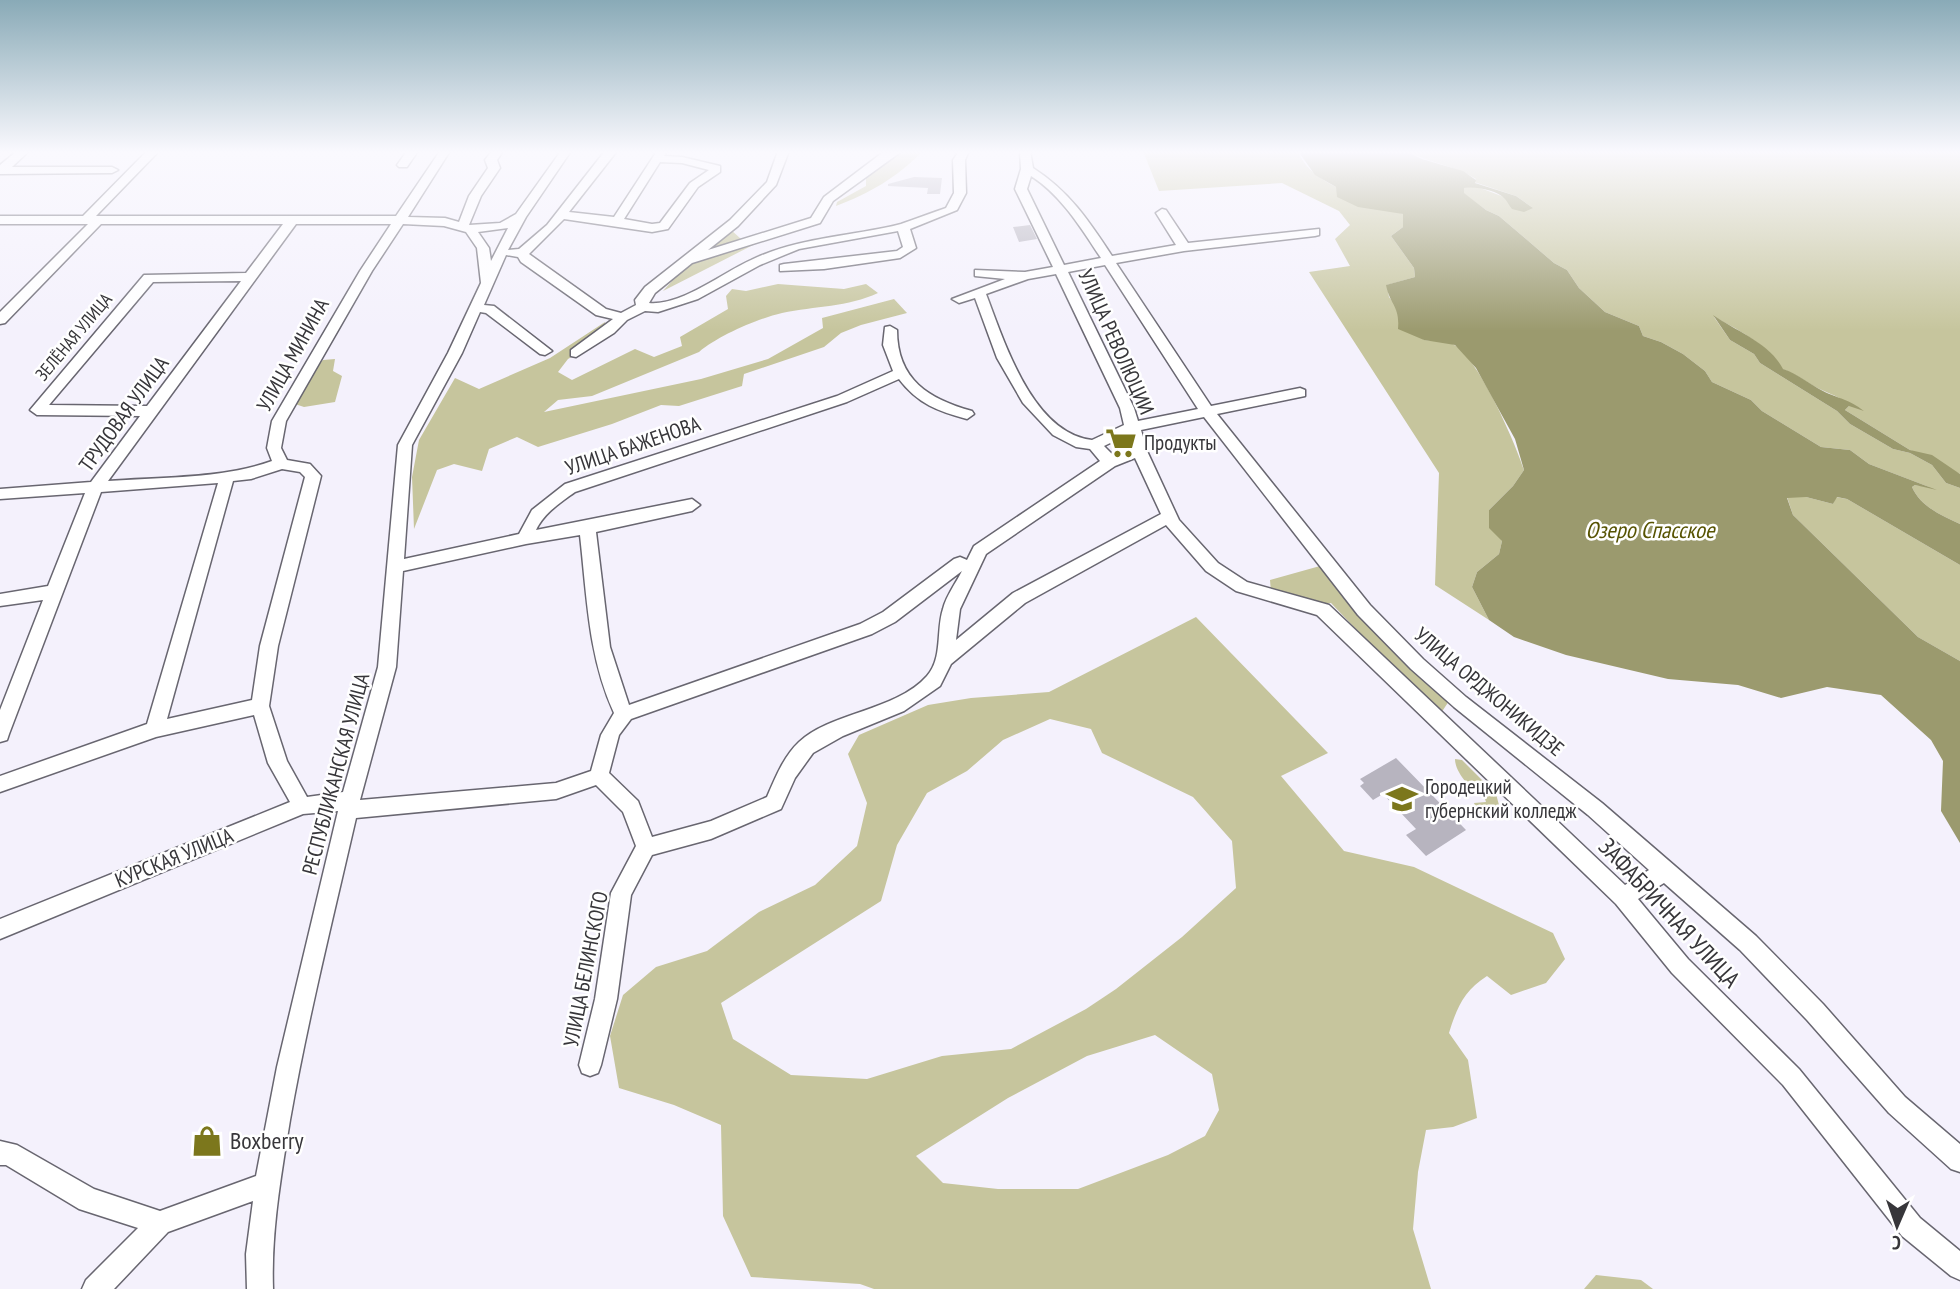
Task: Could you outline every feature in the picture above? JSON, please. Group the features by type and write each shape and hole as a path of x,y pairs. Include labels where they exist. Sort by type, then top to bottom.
{"street":[{"path":"0,320 100,211"},
{"name":"УЛИЦА МИНИНА","path":"281,464 274,448 279,421 366,271 406,211"},
{"path":"467,228 471,211"},
{"path":"0,220 400,220 445,222 467,228 503,226 520,218 525,211"},
{"path":"501,252 522,253 565,211"},
{"path":"617,221 624,211"},
{"path":"562,215 617,221 652,229 664,226 675,211"},
{"path":"643,307 642,300 650,290 745,211"},
{"path":"688,260 810,223 816,220 821,211"},
{"path":"576,353 609,330 622,317 643,307 658,308 693,296 757,262 796,246 903,227 948,211"},
{"name":"УЛИЦА РЕВОЛЮЦИИ","path":"1032,211 1127,408 1139,451 1170,516 1212,567 1242,587 1323,610"},
{"name":"УЛИЦА ОРДЖОНИКИДЗЕ","path":"1074,211 1110,261 1206,410 1364,610 1417,664 1460,702 1595,809 1748,943 1815,1012 1897,1105 1960,1160"},
{"path":"1162,212 1184,247"},
{"name":"РЕСПУБЛИКАНСКАЯ УЛИЦА","path":"260,1289 259,1254 267,1184 288,1067 349,804 387,667 405,445 520,218"},
{"name":"ТРУДОВАЯ УЛИЦА","path":"0,734 95,487 293,219"},
{"path":"784,268 900,254 910,248 903,227"},
{"path":"467,228 483,248 486,283"},
{"path":"959,299 1025,276 1184,247 1315,232"},
{"path":"522,253 525,259 601,313 622,317"},
{"path":"980,273 1025,276"},
{"name":"ЗЕЛЁНАЯ УЛИЦА","path":"152,411 37,410 149,278 250,277"},
{"path":"979,292 1013,376 1058,433 1084,445 1094,445 1132,427 1300,393"},
{"path":"475,308 489,309 545,351"},
{"path":"890,330 890,345 901,373 919,397 934,406 967,414"},
{"name":"УЛИЦА БАЖЕНОВА","path":"526,538 530,522 542,508 570,488 842,399 901,373"},
{"path":"1094,445 1110,462"},
{"path":"599,776 631,807 646,847 674,843 733,823 774,803 787,773 806,747 836,730 898,706 934,681 944,659 951,609 980,550 1110,462 1139,451"},
{"path":"0,494 227,477 251,474 281,464 305,468 313,476 268,646 260,706 278,763 302,806"},
{"path":"155,729 227,477"},
{"path":"396,567 692,505"},
{"path":"944,659 1019,598 1170,516"},
{"path":"587,528 592,592 611,691 624,714"},
{"path":"599,776 612,726 624,714 866,629 889,617 960,563"},
{"path":"0,600 54,592"},
{"name":"ЗАФАБРИЧНАЯ УЛИЦА","path":"1323,610 1623,897 1680,966 1791,1077 1911,1227 1960,1267"},
{"path":"1441,725 1460,702"},
{"path":"0,784 155,729 260,706"},
{"path":"349,804 556,791 599,776"},
{"name":"КУРСКАЯ УЛИЦА","path":"0,929 302,806 349,804"},
{"name":"УЛИЦА БЕЛИНСКОГО","path":"590,1065 606,999 621,893 646,847"},
{"path":"1623,897 1664,872"},
{"path":"0,1153 9,1153 89,1200 160,1223"},
{"path":"95,1289 123,1264 160,1223 267,1184"}],"green space":[{"path":"1339,211 1395,211 1403,214 1403,227 1391,236 1414,268 1415,277 1387,285 1389,297 1424,340 1453,344 1465,355 1496,404 1524,470 1513,486 1489,510 1502,541 1499,554 1477,572 1472,587 1489,620 1435,585 1439,473 1309,272 1350,266 1335,239 1350,225"},
{"path":"1488,211 1960,211 1960,474 1910,450 1845,410 1849,406 1843,401 1782,369 1762,346 1714,317 1730,340 1754,354 1760,363 1837,411 1850,424 1893,449 1910,453 1932,465 1946,483 1960,488 1960,524 1926,505 1912,487 1929,487 1869,464 1850,450 1821,447 1762,411 1751,400 1712,382 1705,371 1683,354 1643,336 1639,326 1605,312 1579,288 1567,270 1554,263 1499,216"},
{"path":"730,229 741,239 755,244 663,291 689,262"},
{"path":"778,284 844,289 866,284 878,293 855,301 761,319 727,334 699,352 592,396 558,400 544,412 701,379 768,359 823,328 822,318 894,299 907,313 861,325 841,333 824,347 744,374 742,386 679,406 661,405 612,424 538,447 517,437 489,449 482,471 454,464 437,470 414,529 412,477 419,440 455,378 479,389 550,358 605,322 602,339 568,359 558,372 572,380 635,349 654,357 682,346 680,337 728,309 726,296 732,289 746,291"},
{"path":"335,359 333,371 342,376 335,402 304,407 295,404 311,374 323,360"},
{"path":"1787,497 1806,497 1833,504 1836,497 1847,499 1960,565 1960,661 1918,637 1793,515"},
{"path":"1320,566 1449,701 1439,716 1331,603 1317,604 1271,592 1270,580"},
{"path":"1196,617 1328,753 1281,776 1344,851 1414,867 1553,933 1565,959 1546,983 1511,995 1487,976 1467,994 1458,1007 1452,1024 1449,1033 1468,1060 1477,1118 1453,1127 1426,1130 1418,1172 1413,1229 1431,1289 874,1289 860,1284 751,1277 723,1216 721,1125 674,1105 619,1088 610,1036 623,995 656,967 707,951 759,912 815,885 857,846 867,803 848,754 859,735 928,705 971,698 1049,692","holes":["1050,719 1091,729 1102,753 1193,797 1232,841 1236,888 1182,937 1116,989 1086,1009 1011,1049 942,1056 867,1079 791,1075 733,1039 721,1003 881,901 897,845 927,793 967,771 1003,740","1155,1035 1212,1074 1219,1110 1205,1136 1168,1155 1078,1189 998,1189 943,1183 916,1156 1008,1098 1087,1056"]},
{"path":"1455,759 1462,760 1496,794 1499,805 1484,814 1477,811 1474,803 1486,802 1484,796 1465,781"},
{"path":"1596,1275 1641,1280 1653,1289 1584,1289"}],"water":[{"name":"Озеро Спасское","path":"1385,211 1488,211 1499,216 1554,263 1567,270 1579,288 1605,312 1639,326 1643,336 1683,354 1705,371 1712,382 1751,400 1762,411 1821,447 1850,450 1869,464 1937,490 1915,485 1912,487 1926,505 1960,524 1960,565 1847,499 1837,497 1833,504 1806,497 1787,498 1793,515 1918,637 1960,661 1960,843 1941,811 1943,761 1931,740 1881,695 1827,687 1781,698 1738,685 1668,679 1566,655 1514,637 1489,620 1472,587 1477,572 1499,554 1502,541 1489,528 1489,510 1513,486 1524,470 1515,439 1476,368 1455,345 1424,340 1398,329 1398,315 1386,285 1415,277 1414,268 1391,236 1403,227 1403,214"},
{"path":"1713,315 1752,338 1770,352 1783,369 1864,411 1849,406 1845,410 1910,450 1932,455 1960,474 1960,488 1946,483 1932,465 1910,453 1893,449 1850,424 1837,411 1760,363 1754,354 1730,340"}],"building":[{"path":"1030,225 1037,239 1019,242 1013,227"},
{"path":"1396,758 1466,830 1426,856 1406,835 1416,829 1383,794 1373,800 1360,786 1364,783 1360,779"}],"place":[{"name":"Продукты","path":"1121,443"},
{"name":"Городецкий губернский колледж","path":"1402,799"},
{"name":"Boxberry","path":"207,1141"}]}
